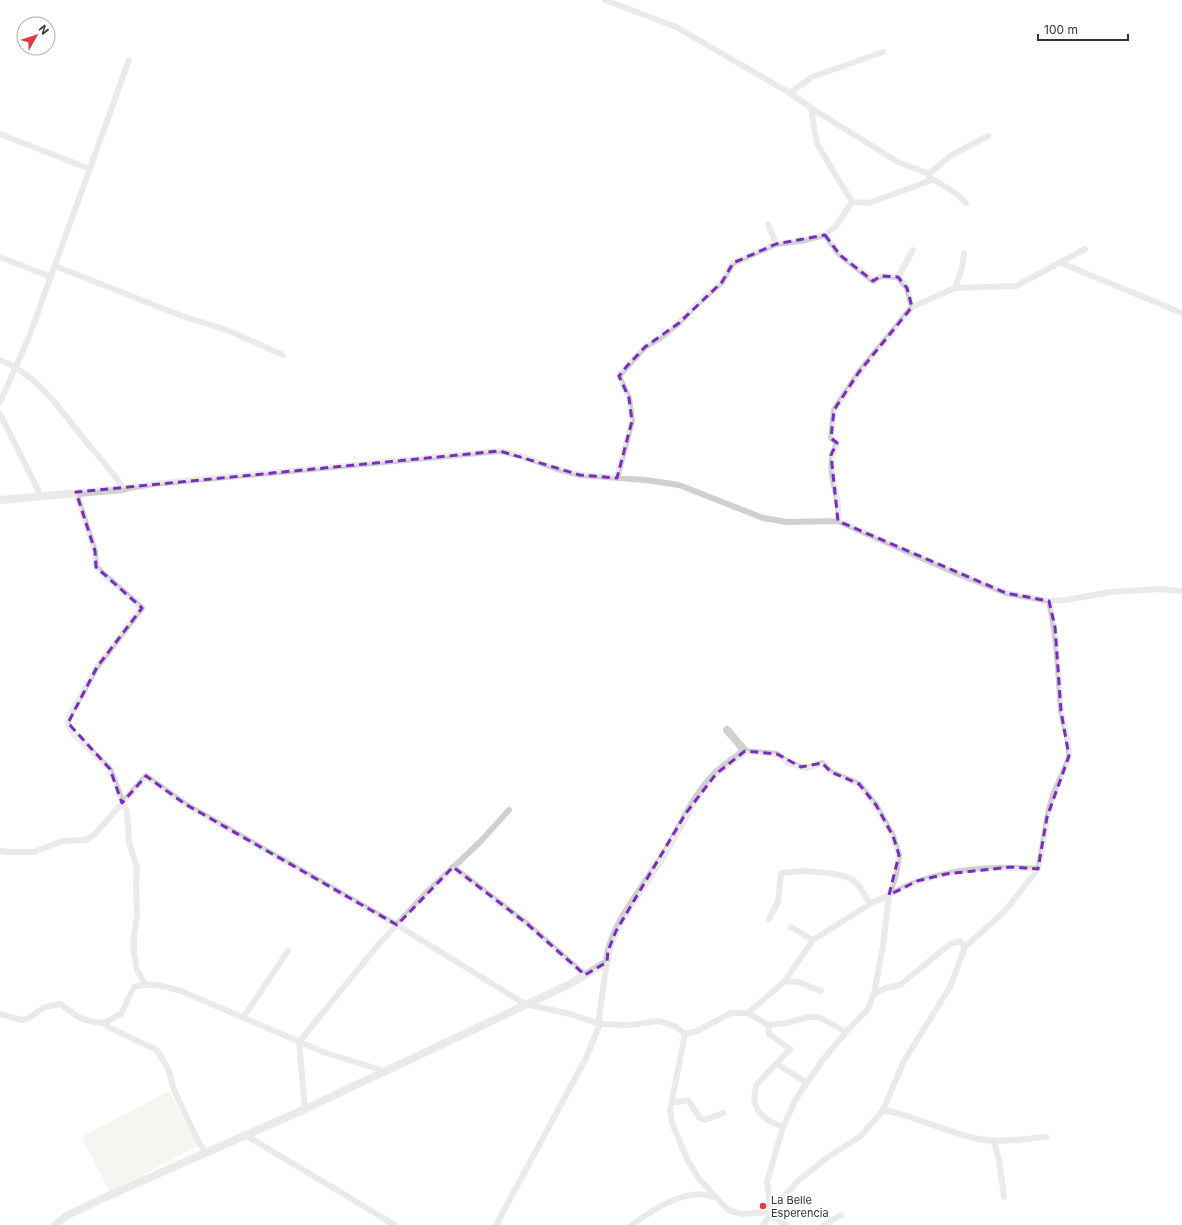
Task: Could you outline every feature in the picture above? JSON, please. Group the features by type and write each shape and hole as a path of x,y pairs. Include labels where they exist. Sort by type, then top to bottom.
{"street":[{"path":"605,0 676,26 790,93 811,108 898,162 929,176 957,194 966,203"},
{"path":"790,93 812,77 883,52"},
{"path":"0,402 29,337 129,60"},
{"path":"811,108 817,144 852,202"},
{"path":"0,134 90,169"},
{"path":"852,202 869,203 929,181 929,176 950,156 988,136"},
{"path":"617,478 632,421 629,398 619,376 645,346 662,337 679,323 697,304 722,282 733,263 776,244 801,241 825,235 836,226 852,202"},
{"path":"768,224 776,244"},
{"path":"825,235 840,255 873,280 881,276 898,277 907,288 912,307"},
{"path":"838,521 839,512 832,478 831,456 837,443 831,438 834,410 859,372 912,307 955,288 1016,286 1061,263 1075,253 1085,249"},
{"path":"898,277 913,250"},
{"path":"955,288 962,268 964,252"},
{"path":"0,257 51,277"},
{"path":"1061,263 1182,313"},
{"path":"55,266 175,314 227,330 283,355"},
{"path":"0,360 15,366 32,378 47,393 124,488"},
{"path":"0,414 41,496"},
{"path":"0,500 500,451 522,456 557,469 580,475 645,480 679,486 763,518 787,522 838,521 958,574 1006,593 1049,600 1066,600 1111,592 1161,589 1182,592"},
{"path":"76,492 95,550 96,567 142,608 97,667 68,717 68,724 72,732 110,769 126,812 129,842 137,868 137,916 134,936 134,954 137,970 145,984"},
{"path":"763,1225 770,1213 800,1179 828,1157 860,1136 883,1110 904,1061 950,987 965,946 1004,912 1038,869 1044,842 1046,817 1053,795 1069,756 1067,734 1062,711 1055,627 1049,600"},
{"path":"727,730 745,751"},
{"path":"496,1225 586,1058 600,1024 599,1018 608,951 616,931 639,892 665,853 686,813 716,774 745,751 777,754 789,763 801,767 808,768 822,763 831,772 859,784 876,805 893,836 899,855 896,875 889,895 883,946 874,994 868,1009 846,1032 822,1061 796,1098 783,1127 767,1182 770,1213"},
{"path":"0,850 9,852 34,852 62,841 86,840 95,834 146,776 185,804 397,925 525,1004 570,1014 600,1024 630,1025 659,1021 675,1026 685,1034"},
{"path":"305,1109 299,1042 378,945 453,867 479,843 509,810"},
{"path":"453,867 526,923 585,975"},
{"path":"748,1013 785,981 814,940 870,904 917,882 946,874 981,869 1011,867 1038,869"},
{"path":"769,919 778,902 781,873 819,872 850,878 857,884 870,904"},
{"path":"791,927 814,940"},
{"path":"874,994 886,988 900,985 950,944 960,941 965,946"},
{"path":"243,1018 288,952"},
{"path":"55,1225 66,1216 80,1209 305,1109 585,975 607,962"},
{"path":"785,981 798,982 821,991"},
{"path":"1,1015 27,1020 45,1007 60,1004 80,1018 104,1023 121,1014 134,988 145,984 159,984 181,991 299,1042 384,1071"},
{"path":"685,1034 731,1014 748,1013 768,1025 787,1023 808,1017 819,1017 846,1032"},
{"path":"104,1023 108,1027 157,1050 169,1071 174,1090 199,1143 206,1152"},
{"path":"768,1025 769,1034 790,1049 757,1084 754,1091 759,1113 765,1119 783,1127"},
{"path":"685,1034 670,1110 679,1142 699,1179 714,1198 728,1210 742,1214 770,1213 787,1225"},
{"path":"777,1064 807,1083"},
{"path":"672,1103 688,1100 700,1118 705,1120 723,1113"},
{"path":"883,1110 902,1113 924,1123 978,1139 993,1140 1046,1137"},
{"path":"247,1136 395,1225"},
{"path":"993,1140 999,1159 1004,1197"},
{"path":"632,1225 655,1208 696,1193 705,1194 714,1198"},
{"path":"824,1225 841,1215"}],"highlighted area":[{"path":"825,235 840,255 873,281 881,276 898,277 907,288 912,307 859,372 834,410 831,438 837,443 831,455 838,521 1006,593 1049,601 1055,627 1061,711 1069,756 1047,817 1038,869 1011,867 946,874 917,881 889,895 899,855 893,836 876,805 859,784 831,772 822,763 801,767 777,754 745,751 716,774 686,813 616,931 608,951 607,962 585,975 526,923 453,867 397,925 185,804 146,776 122,803 110,769 68,723 97,667 142,608 96,567 95,551 76,492 500,451 580,475 617,478 632,421 629,398 619,376 627,366 645,347 679,323 722,282 733,263 776,244"}],"shaded area":[{"path":"169,1091 198,1146 110,1192 81,1137"}],"place":[{"name":"La Belle Esperencia","path":"763,1206"}]}
